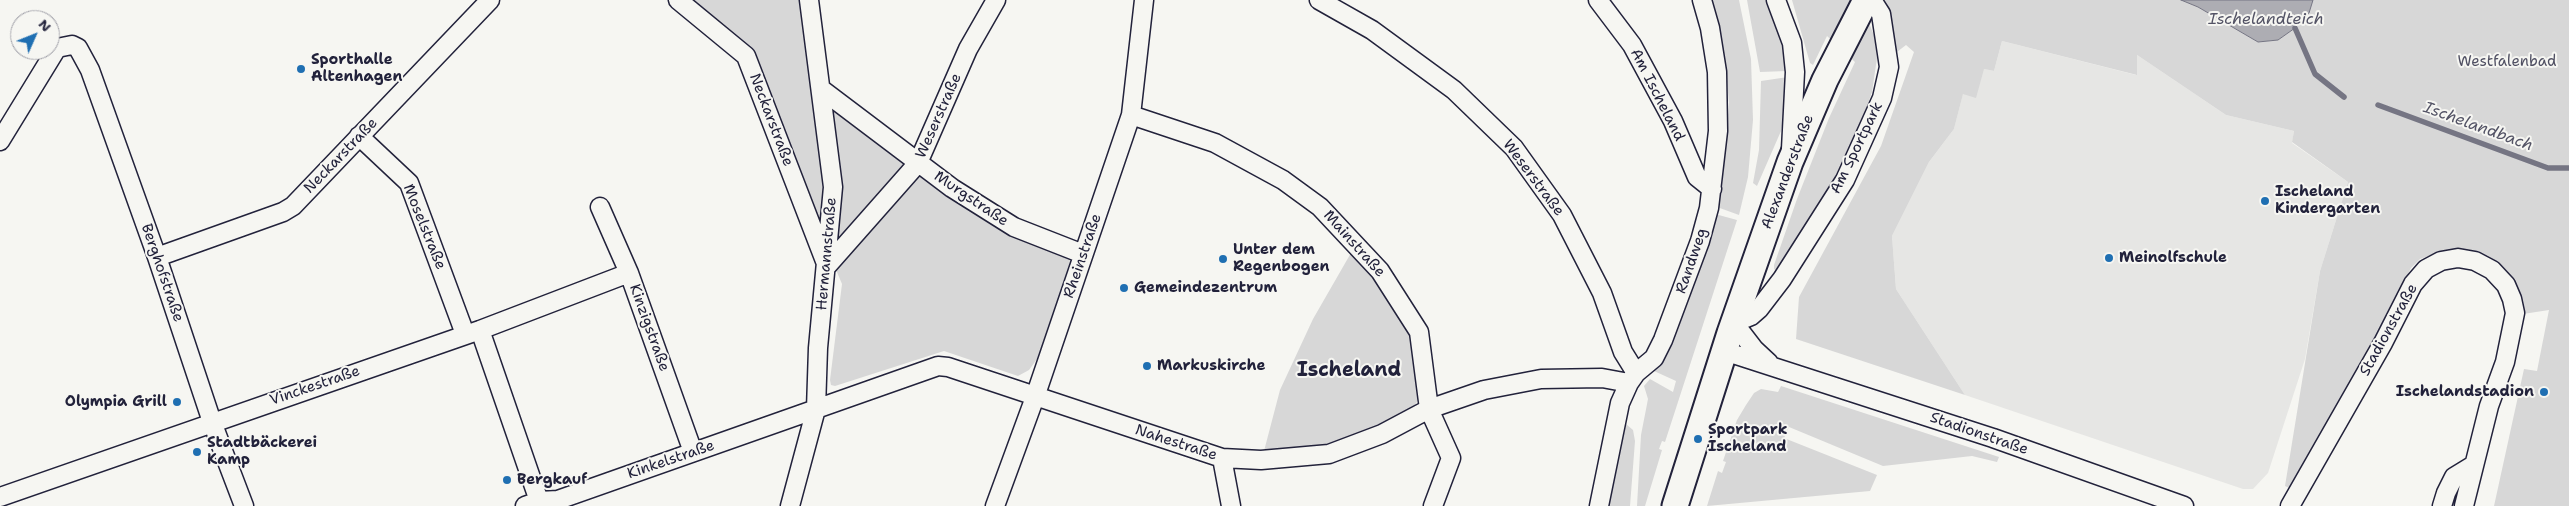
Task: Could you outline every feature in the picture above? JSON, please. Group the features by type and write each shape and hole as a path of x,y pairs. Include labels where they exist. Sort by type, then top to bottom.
{"main road":[{"name":"Alexanderstraße","path":"1724,351 1790,162 1837,58 1866,0"},
{"path":"1675,506 1724,351"}],"street":[{"name":"Neckarstraße","path":"157,257 283,212 293,206 490,0"},
{"name":"Neckarstraße","path":"678,0 746,56 827,266"},
{"name":"Hermannstraße","path":"790,506 816,409 818,348 833,187 809,0"},
{"name":"Weserstraße","path":"827,266 918,163 932,137 968,49 996,0"},
{"name":"Rheinstraße","path":"995,506 1035,397 1131,115 1144,0"},
{"name":"Weserstraße","path":"1319,0 1372,30 1454,90 1514,148 1562,215 1602,293 1632,378"},
{"name":"Am Ischeland","path":"1598,0 1632,45 1673,121 1697,177 1712,189"},
{"name":"Randweg","path":"1599,506 1615,424 1632,378 1654,358 1663,340 1700,241 1712,189 1718,131 1717,72 1710,28 1702,0"},
{"path":"1776,0 1792,44 1795,72 1790,162"},
{"name":"Am Sportpark","path":"1734,323 1751,316 1759,309 1782,279 1845,180 1882,98 1889,67 1881,14 1872,0"},
{"name":"Berghofstraße","path":"0,141 58,48 72,44 78,48 87,64 157,257 212,422 244,506"},
{"name":"Murgstraße","path":"821,90 952,188 1014,227 1083,254"},
{"name":"Mainstraße","path":"1131,115 1216,143 1283,180 1320,207 1380,271 1419,332 1429,409 1451,458 1433,506"},
{"name":"Moselstraße","path":"360,136 409,183 472,332 532,504"},
{"name":"Kinzigstraße","path":"600,207 629,273 693,452"},
{"name":"Stadionstraße","path":"2290,506 2383,343 2413,284 2426,269 2442,261 2458,258 2475,261 2492,270 2506,285 2515,313 2505,362 2488,406 2472,466 2464,506"},
{"name":"Vinckestraße","path":"0,497 472,332 629,273"},
{"name":"Stadionstraße","path":"1734,323 1754,349 1772,366"},
{"name":"Stadionstraße","path":"1724,351 1993,438 2184,506"},
{"name":"Nahestraße","path":"816,409 926,368 942,366 1222,458 1261,460 1328,454 1382,434 1429,409 1484,390 1541,379 1632,378"},
{"name":"Kinkelstraße","path":"532,504 558,500 816,409"},
{"path":"1222,458 1231,506"},
{"path":"2442,506 2454,477 2472,466"}],"shaded area":[{"name":"Meinolfschule","path":"2002,41 2136,75 2137,55 2226,115 2294,131 2292,143 2348,182 2320,271 2305,359 2268,473 2253,489 2243,489 1965,395 1896,289 1892,236 1929,162 1954,129 1963,93 1984,69 1994,71"}],"green space":[{"path":"678,0 809,0 821,90 952,188 1083,254 1058,330 1029,370 1018,376 944,351 835,386 831,385 830,380 842,284 749,62"},
{"path":"1711,0 1739,0 1751,59 1753,120 1748,177 1739,215 1717,207 1722,187 1729,103 1725,60"},
{"path":"1747,0 1768,0 1779,31 1787,71 1760,72"},
{"path":"1792,0 1859,0 1874,35 1877,58 1872,92 1857,135 1829,189 1779,272 1774,269 1774,265 1797,199 1829,118 1855,62 1827,36 1813,65 1810,63"},
{"name":"Westfalenbad","path":"1878,0 2181,0 2198,7 2258,42 2278,40 2295,28 2309,13 2313,0 2569,0 2569,506 2494,506 2524,369 2537,371 2549,310 2523,314 2518,289 2507,271 2485,255 2460,248 2420,259 2411,268 2294,490 2285,486 2320,271 2348,182 2292,142 2294,131 2226,115 2137,55 2137,75 2002,41 1994,71 1984,69 1976,98 1963,94 1954,129 1929,162 1892,236 1896,289 1965,395 1796,339 1799,297 1881,146 1914,52 1906,45 1893,55"},
{"path":"1788,77 1787,101 1781,131 1757,186 1753,183 1759,150 1761,81"},
{"path":"1715,214 1737,220 1665,442 1662,441 1659,449 1662,450 1645,506 1637,506 1641,435 1648,399 1644,386 1650,379 1673,392 1676,381 1654,371 1665,352"},
{"path":"1355,246 1419,332 1420,390 1418,400 1413,408 1378,427 1335,443 1305,450 1264,451 1280,390 1313,319"},
{"path":"1781,386 1999,457 1997,462 1972,456 1883,466 1789,427 1784,438 1877,475 1870,491 1707,506 1718,471 1722,473 1726,462 1723,461 1737,420 1746,405 1754,393 1761,389 1778,392"},
{"path":"1626,424 1633,430 1635,441 1630,506 1609,506"}],"water":[{"name":"Ischelandteich","path":"2181,0 2313,0 2309,13 2295,28 2278,40 2258,42 2198,7"}],"waterway":[{"name":"Ischelandbach","path":"2295,28 2315,74 2344,97"},
{"name":"Ischelandbach","path":"2378,105 2548,168 2569,168"}],"place":[{"name":"Sporthalle Altenhagen","path":"301,69"},
{"name":"Ischeland Kindergarten","path":"2265,201"},
{"name":"Meinolfschule","path":"2109,258"},
{"name":"Unter dem Regenbogen","path":"1223,259"},
{"name":"Gemeindezentrum","path":"1124,288"},
{"name":"Markuskirche","path":"1147,366"},
{"name":"Ischelandstadion","path":"2544,392"},
{"name":"Olympia Grill","path":"177,402"},
{"name":"Sportpark Ischeland","path":"1698,439"},
{"name":"Stadtbäckerei Kamp","path":"197,452"},
{"name":"Bergkauf","path":"507,480"}],"district":[{"name":"Ischeland","path":"1349,371"}]}
